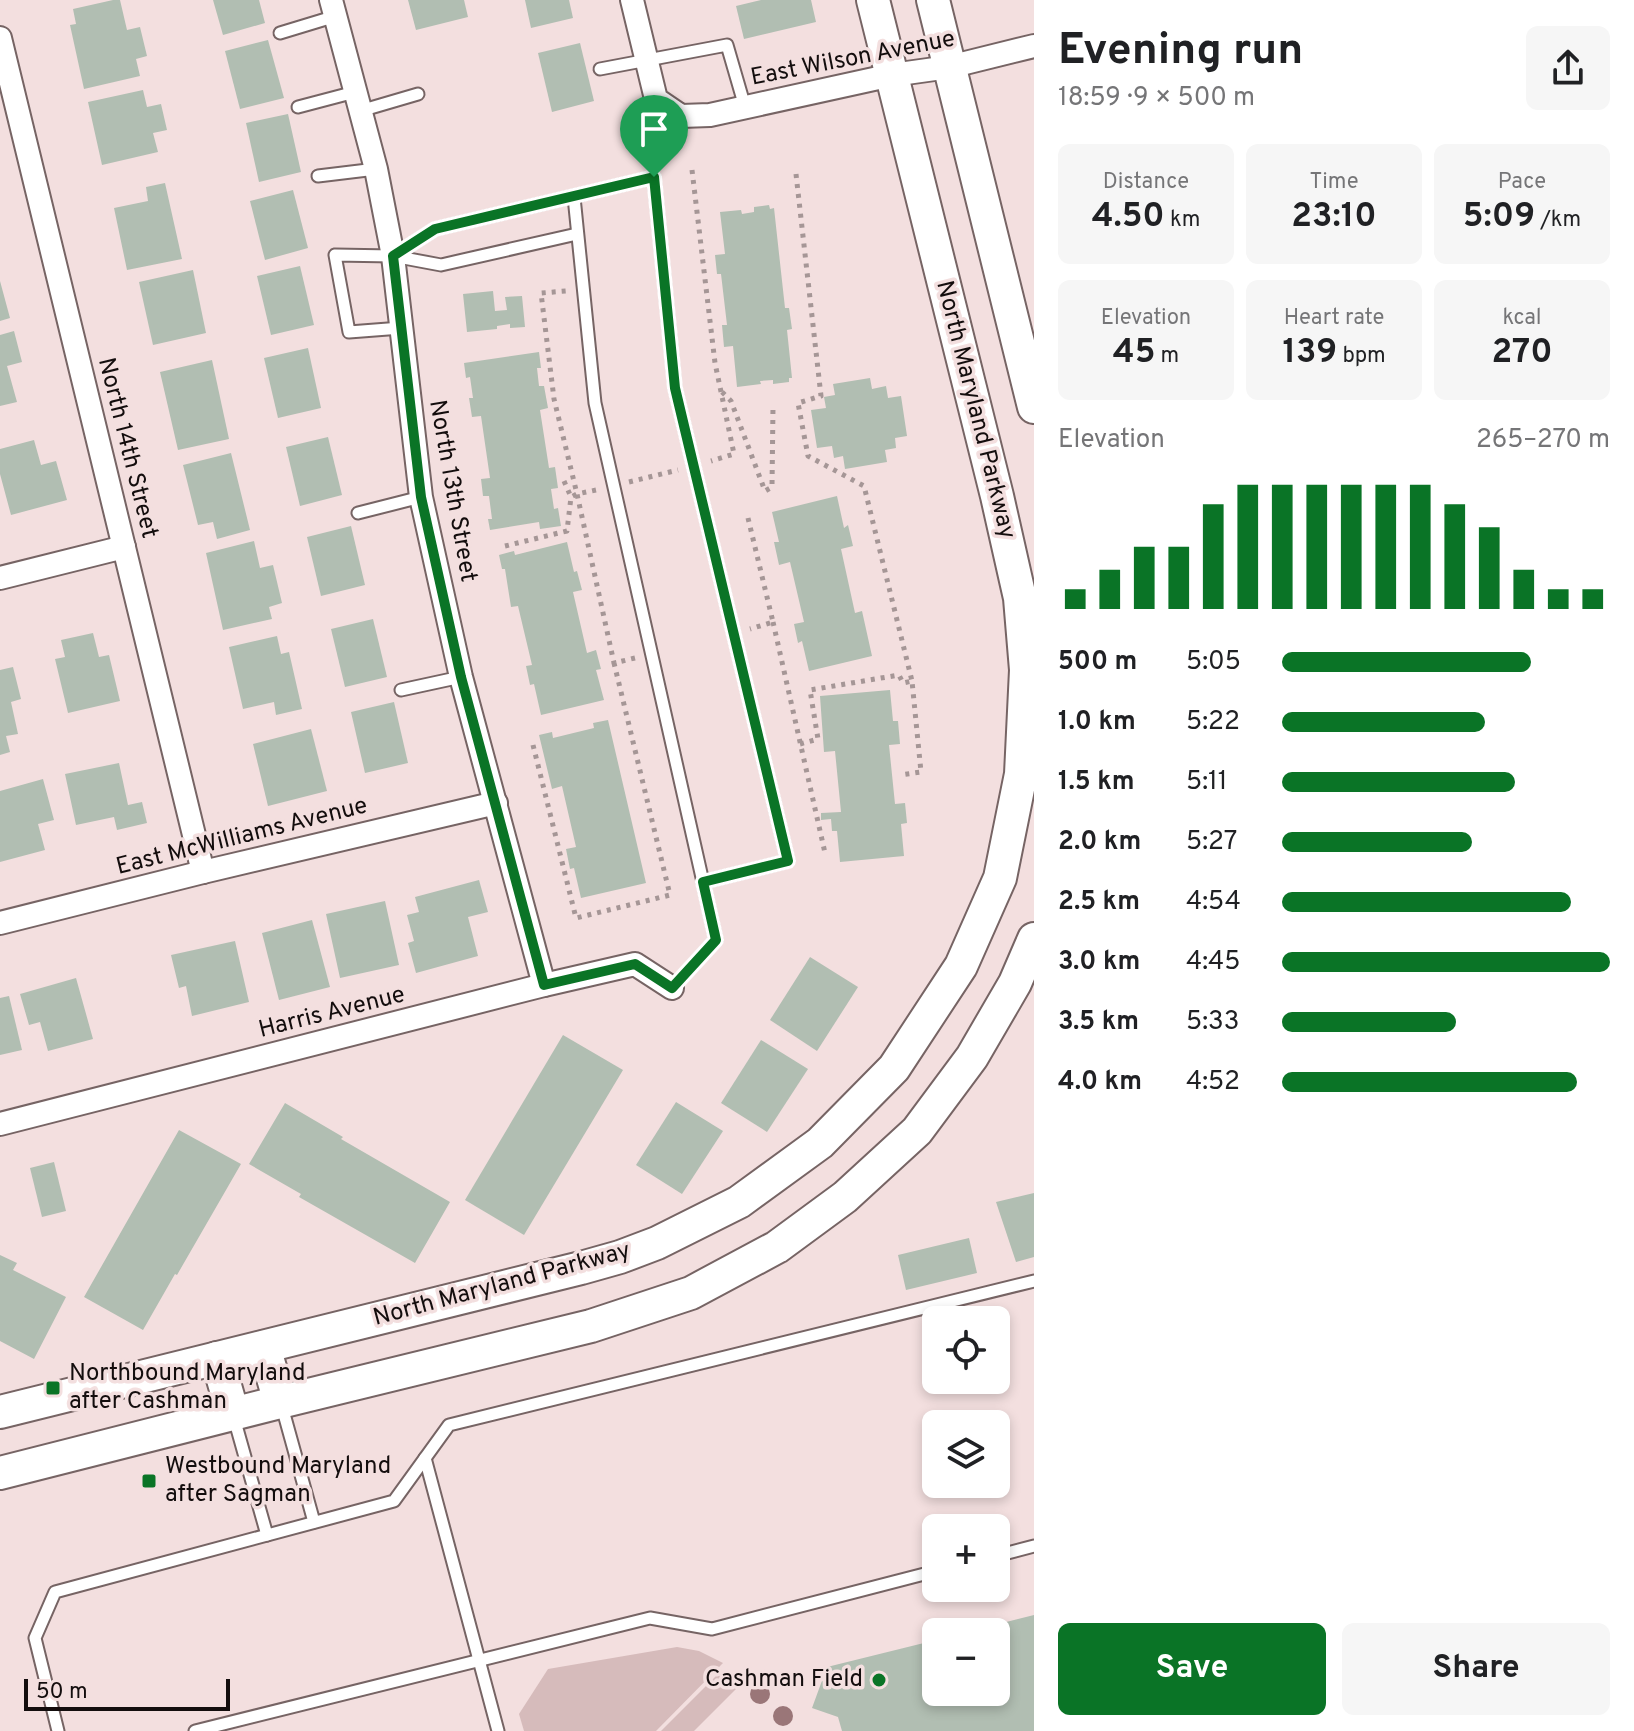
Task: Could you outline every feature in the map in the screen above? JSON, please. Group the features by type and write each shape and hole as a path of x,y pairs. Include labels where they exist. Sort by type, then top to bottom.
{"main road":[{"name":"North Maryland Parkway","path":"0,1412 620,1257 657,1243 739,1202 820,1143 894,1068 961,966 1000,878 1021,774 1026,670 1020,598 873,0"},
{"path":"933,0 1034,407"},
{"path":"0,1473 591,1326 691,1293 777,1247 845,1197 917,1131 972,1057 1015,983 1034,939"},
{"path":"264,1347 280,1402"},
{"path":"217,1358 233,1414"}],"street":[{"path":"632,0 647,60"},
{"name":"North 13th Street","path":"334,8 376,169 393,256 421,497 461,677 544,985"},
{"name":"North 14th Street","path":"0,38 203,872"},
{"name":"East Wilson Avenue","path":"647,60 656,99 681,116 710,115 892,75 949,67 1034,46"},
{"path":"0,578 124,547"},
{"name":"East McWilliams Avenue","path":"0,923 496,803"},
{"name":"Harris Avenue","path":"0,1124 635,964 672,988"}],"lane":[{"path":"280,33 334,8"},
{"path":"600,69 727,45 745,107"},
{"path":"298,107 418,94"},
{"path":"318,176 376,169"},
{"path":"393,256 435,229 654,177 675,388 788,861 703,882"},
{"path":"574,197 595,403 716,940 672,988"},
{"path":"401,328 349,332 335,255 393,256 441,265 577,234"},
{"path":"358,513 421,497"},
{"path":"401,690 461,677"},
{"path":"58,1731 35,1638 55,1592 394,1501 449,1425 1034,1281"},
{"path":"280,1402 314,1522"},
{"path":"233,1414 267,1535"},
{"path":"425,1458 498,1731"},
{"path":"1010,1552 1034,1546"},
{"path":"195,1731 650,1618 712,1629 922,1575"}],"path":[{"path":"574,496 734,454 715,363 692,170"},
{"path":"796,174 821,396 798,403 808,456 864,486 912,681 921,772 900,775"},
{"path":"533,745 576,918 670,895 574,496 554,399 541,293 583,289"},
{"path":"721,391 731,401 765,491 772,487 773,407"},
{"path":"505,546 567,531 574,496 564,481"},
{"path":"748,518 825,853"},
{"path":"733,634 773,622"},
{"path":"614,663 652,654"},
{"path":"800,744 818,739 810,690 899,675 903,683 912,681"}],"shaded area":[{"path":"677,1647 699,1651 723,1663 656,1731 524,1731 519,1714 548,1669"},
{"path":"720,1672 737,1688 694,1731 661,1731"}],"building":[{"path":"120,0 127,30 140,27 147,56 136,59 140,76 84,89 70,25 76,24 73,9"},
{"path":"213,0 259,0 265,23 223,35"},
{"path":"408,0 464,0 468,17 416,30"},
{"path":"525,0 569,0 573,18 531,28"},
{"path":"761,0 811,0 816,22 744,39 736,6"},
{"path":"268,40 284,98 240,109 225,51"},
{"path":"580,43 594,101 552,112 538,53"},
{"path":"143,90 147,107 161,104 167,130 153,133 158,152 102,165 88,102"},
{"path":"288,114 301,172 259,182 246,123"},
{"path":"165,183 182,259 127,270 114,208 148,201 146,187"},
{"path":"293,190 308,248 265,260 250,201"},
{"path":"769,205 770,209 774,208 785,308 789,308 792,329 787,330 792,378 789,382 773,384 773,380 760,381 761,384 737,387 733,346 724,347 722,325 727,325 721,274 717,274 715,255 725,254 720,212 741,210 742,214 754,212 754,207"},
{"path":"300,266 314,325 271,335 257,276"},
{"path":"193,270 206,333 153,345 139,282"},
{"path":"0,281 10,318 0,321"},
{"path":"493,291 495,311 507,310 505,297 522,296 525,327 510,328 510,324 497,326 497,329 467,332 463,294"},
{"path":"14,331 22,362 7,366 17,402 0,406 0,335"},
{"path":"308,348 321,408 278,418 264,358"},
{"path":"539,352 539,386 544,386 548,408 540,410 549,468 555,467 558,488 551,489 561,526 540,529 539,522 490,530 489,496 483,496 481,479 490,478 481,416 472,417 470,377 466,378 464,363"},
{"path":"212,360 229,439 178,450 160,372"},
{"path":"870,378 872,389 886,386 888,398 901,396 907,436 895,438 896,448 885,450 887,462 845,469 843,456 834,458 832,446 817,448 811,410 826,408 824,397 835,395 833,384"},
{"path":"328,437 342,495 300,506 286,447"},
{"path":"34,440 41,465 56,461 67,500 11,515 0,474 0,449"},
{"path":"231,453 250,530 217,539 213,522 198,525 183,465"},
{"path":"837,496 844,528 848,525 853,546 841,549 855,613 862,611 872,656 809,671 802,641 798,643 794,624 804,622 790,562 779,565 774,542 779,542 772,512"},
{"path":"351,526 365,585 321,596 307,537"},
{"path":"254,541 260,568 273,565 282,603 269,607 272,619 223,630 206,553"},
{"path":"567,542 582,590 573,592 587,653 596,650 601,669 596,670 604,700 541,715 534,684 530,685 526,666 532,665 518,606 511,607 505,569 502,569 499,555 514,551 515,555"},
{"path":"373,619 387,677 345,687 331,629"},
{"path":"93,633 99,657 109,655 120,701 68,713 55,659 65,657 61,640"},
{"path":"277,636 281,654 289,652 302,709 276,715 274,702 243,709 229,647"},
{"path":"13,667 21,699 11,702 18,734 6,736 10,752 0,755 0,670"},
{"path":"890,690 893,721 898,721 900,744 889,745 895,804 905,803 907,823 901,824 904,856 840,862 837,831 832,831 831,819 821,820 821,813 841,812 835,751 824,752 820,696"},
{"path":"394,702 408,763 365,773 351,712"},
{"path":"608,720 646,883 581,898 566,849 576,847 562,786 552,789 539,735 552,732 553,738 594,728 593,723"},
{"path":"311,729 327,791 268,806 253,744"},
{"path":"119,763 128,805 142,802 147,823 117,830 114,817 76,825 65,774"},
{"path":"43,779 54,820 38,824 45,850 0,862 0,791"},
{"path":"479,880 488,912 468,917 478,956 416,973 408,943 414,941 407,915 419,912 415,897"},
{"path":"385,901 399,965 340,978 326,914"},
{"path":"312,920 330,987 279,1000 262,933"},
{"path":"235,941 249,1002 192,1016 186,986 179,988 171,955"},
{"path":"810,957 858,987 817,1051 770,1020"},
{"path":"76,978 93,1039 48,1051 40,1022 29,1025 20,994"},
{"path":"9,996 22,1050 0,1055 0,998"},
{"path":"563,1035 623,1070 524,1235 465,1200"},
{"path":"761,1040 808,1069 767,1132 721,1103"},
{"path":"676,1102 723,1131 682,1194 636,1165"},
{"path":"285,1103 450,1202 415,1263 299,1197 301,1194 249,1164"},
{"path":"179,1130 241,1164 143,1330 84,1297"},
{"path":"54,1162 66,1211 42,1217 30,1168"},
{"path":"1034,1193 1034,1257 1016,1262 996,1202"},
{"path":"969,1238 977,1273 906,1290 898,1255"},
{"path":"0,1255 17,1263 13,1270 66,1297 34,1359 0,1341"},
{"name":"Cashman Field","path":"1034,1615 1034,1731 842,1731 838,1717 812,1708 827,1667 922,1643 922,1706 1010,1706 1010,1621"}],"place":[{"name":"Northbound Maryland after Cashman","path":"53,1388"},
{"name":"Westbound Maryland after Sagman","path":"149,1481"},
{"name":"Cashman Field","path":"879,1680"}],"route":[{"path":"654,177 675,388 788,861 703,882 716,940 672,988 635,964 544,985 461,677 421,497 393,256 435,229 654,177"}]}
